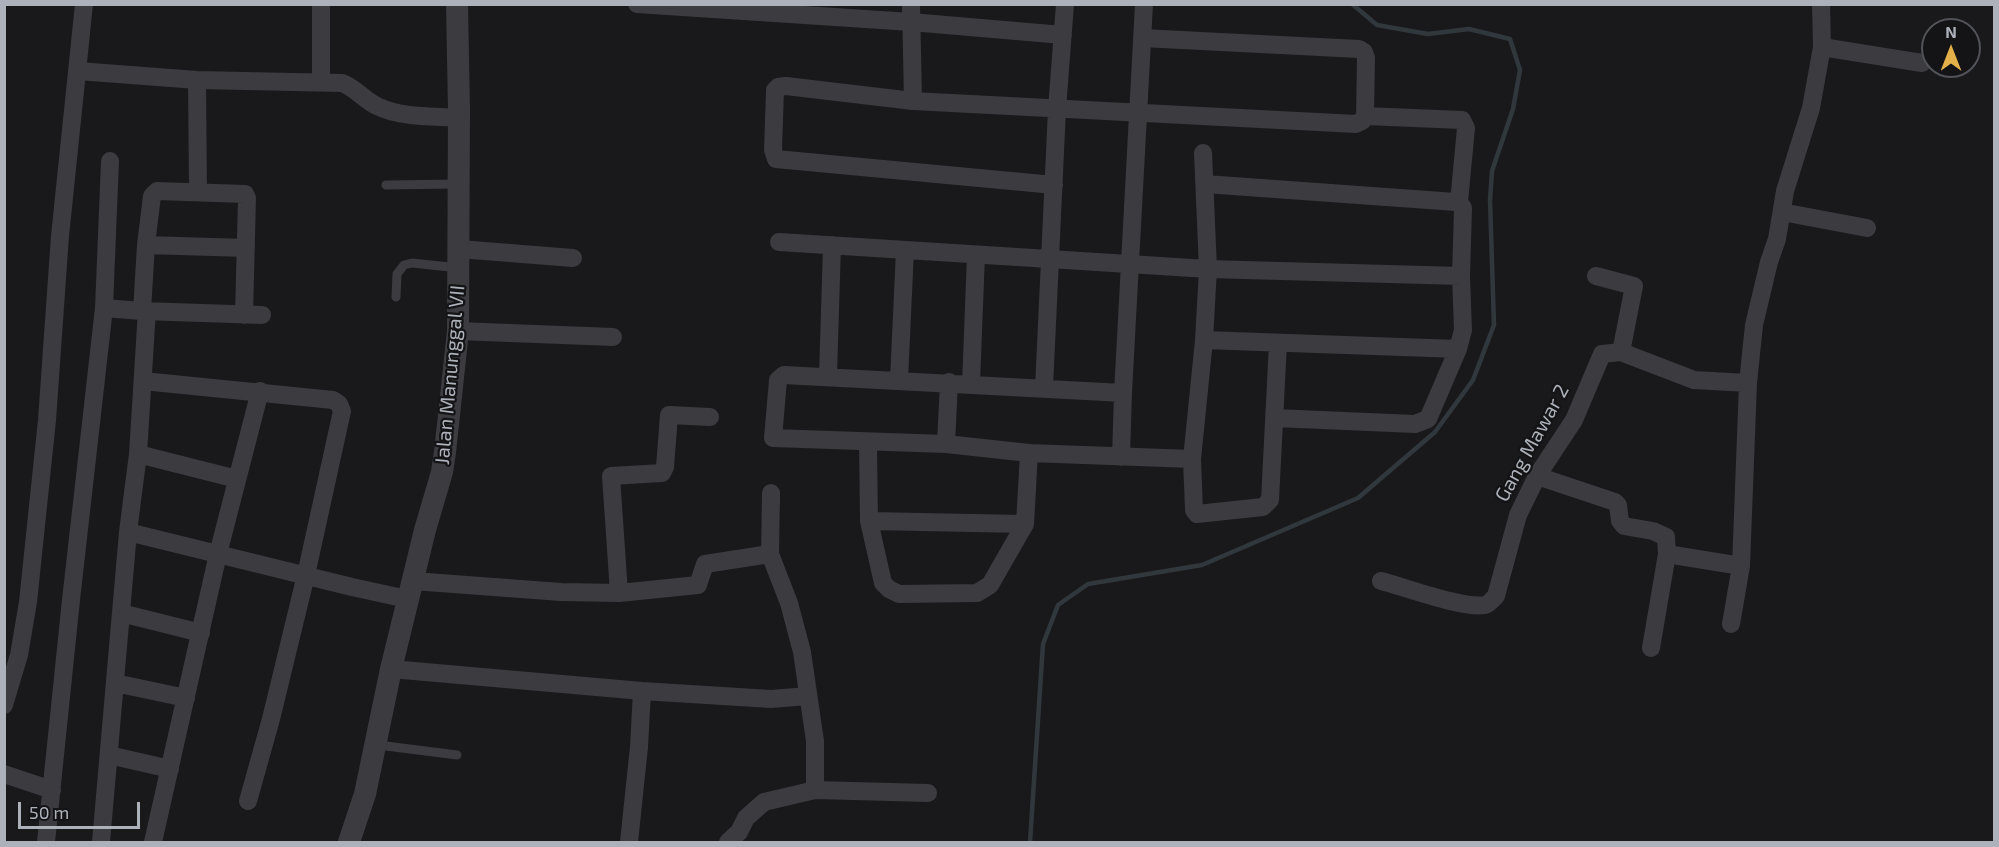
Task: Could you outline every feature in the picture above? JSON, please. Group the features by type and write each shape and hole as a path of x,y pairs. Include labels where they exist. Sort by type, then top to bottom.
{"street":[{"path":"4,705 19,656 28,602 47,420 60,236 84,4"},
{"path":"321,4 321,81"},
{"name":"Jalan Manunggal VII","path":"349,843 365,794 391,669 442,472 458,331 457,4"},
{"path":"637,4 911,14 1063,35"},
{"path":"1044,388 1057,109 1065,4"},
{"path":"1121,458 1144,4"},
{"path":"1731,624 1741,566 1748,383 1754,325 1777,239 1785,191 1811,108 1822,47 1821,4"},
{"path":"911,14 913,101"},
{"path":"1054,185 776,159 774,154 775,90 786,86 913,101 1356,124 1365,116 1366,58 1364,52 1359,49 1142,38"},
{"path":"1822,47 1921,63"},
{"path":"78,71 197,80 342,83 352,87 363,97 385,110 459,118"},
{"path":"197,80 198,191"},
{"path":"1275,418 1420,423 1430,415 1458,349 1463,325 1461,276 1463,212 1459,202 1466,128 1462,120 1365,116"},
{"path":"1203,153 1208,269 1204,340 1192,459 1194,510 1197,514 1266,506 1271,497 1278,343"},
{"path":"46,843 105,308 110,161"},
{"path":"1205,184 1459,202"},
{"path":"101,843 128,532 138,454 143,381 145,311 146,245 153,193 157,190 246,195 246,248 253,315 145,311 105,308"},
{"path":"1782,212 1867,228"},
{"path":"779,242 1208,269 1461,276"},
{"path":"146,245 246,248"},
{"path":"828,376 832,245"},
{"path":"899,380 905,250"},
{"path":"971,384 976,255"},
{"path":"459,259 573,258"},
{"path":"1596,276 1634,286 1621,352 1694,380 1748,383"},
{"path":"458,331 613,337"},
{"path":"1204,340 1458,349"},
{"name":"Gang Mawar 2","path":"1382,581 1461,603 1485,605 1491,601 1496,596 1518,515 1537,476 1574,420 1602,354 1621,352"},
{"path":"1123,393 828,376 780,376 777,384 773,438 946,444 1029,453 1192,459"},
{"path":"143,381 333,400 339,404 342,411 306,575 248,801"},
{"path":"946,444 949,382"},
{"path":"153,843 218,554 260,391"},
{"path":"619,593 611,476 662,472 669,415 710,417"},
{"path":"868,442 869,521 883,583 899,594 981,592 990,585 1025,524 1029,453"},
{"path":"138,454 237,479"},
{"path":"1537,476 1615,502 1618,505 1620,521 1624,526 1653,531 1666,537 1667,554 1651,648"},
{"path":"771,504 771,493 770,554 789,603 802,652 815,741 815,790"},
{"path":"869,521 1025,524"},
{"path":"128,532 352,588 410,590 619,593 698,585 705,564 770,554"},
{"path":"1667,554 1741,566"},
{"path":"121,613 201,633"},
{"path":"391,669 642,691 771,699 808,696"},
{"path":"115,683 186,698"},
{"path":"629,843 642,691"},
{"path":"109,755 170,769"},
{"path":"4,774 52,790"},
{"path":"728,843 740,832 746,818 765,802 815,790 928,793"}],"lane":[{"path":"386,185 459,184"},
{"path":"396,297 397,274 404,265 459,259"},
{"path":"377,745 457,754"}],"waterway":[{"path":"1030,842 1043,644 1058,605 1088,584 1202,565 1358,498 1435,432 1473,380 1494,325 1490,200 1492,171 1513,109 1520,70 1510,39 1469,29 1428,34 1377,25 1352,4"}]}
